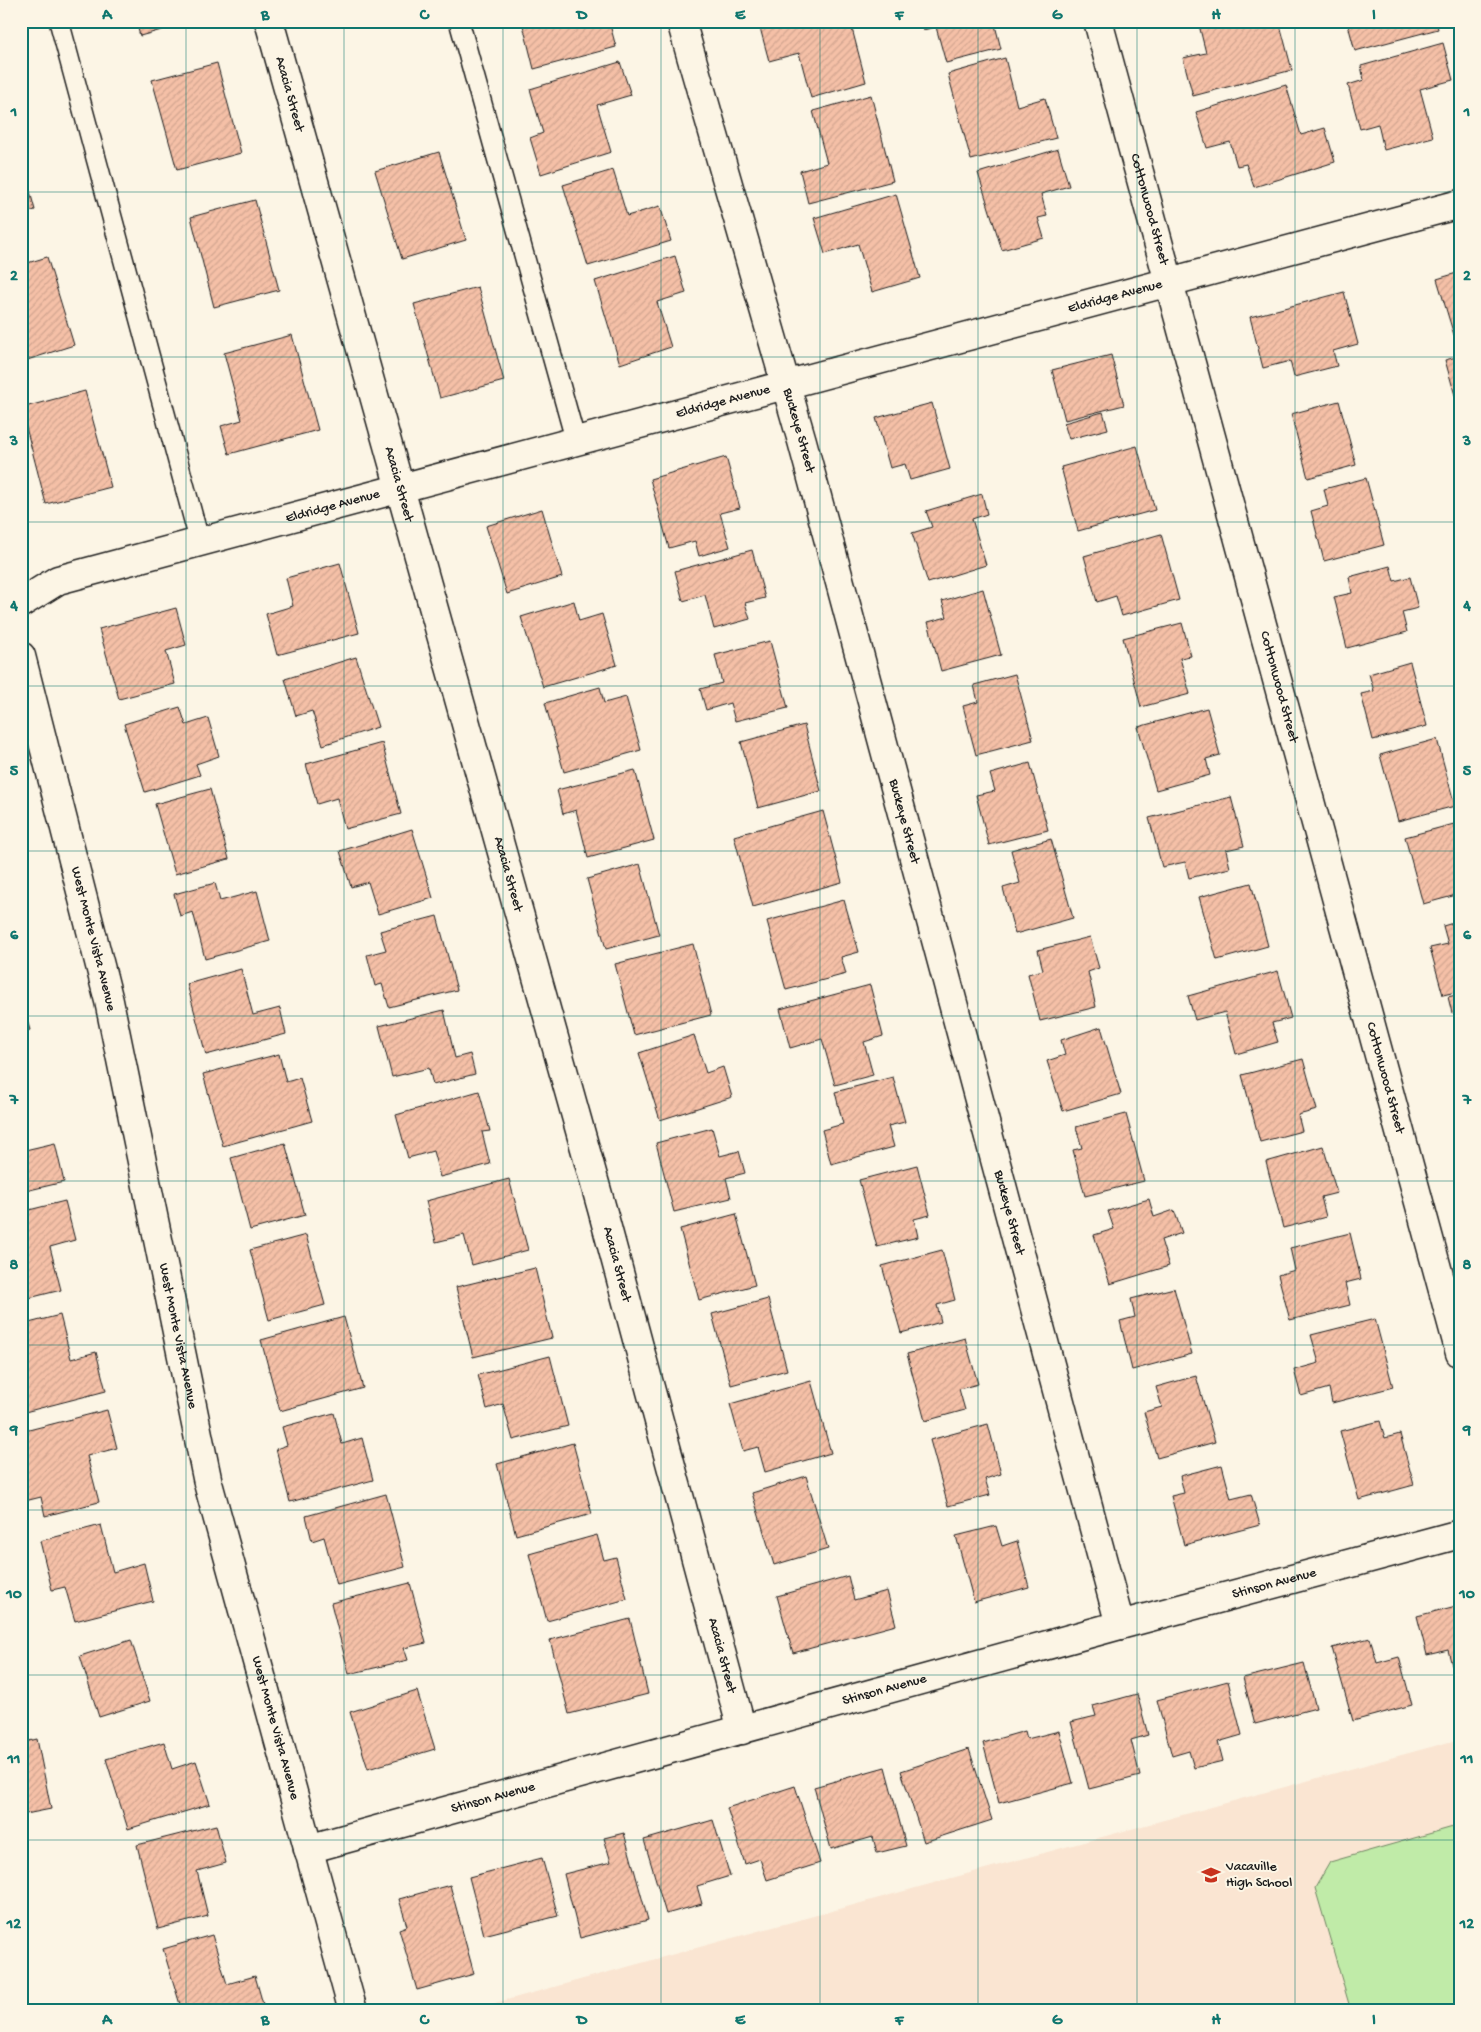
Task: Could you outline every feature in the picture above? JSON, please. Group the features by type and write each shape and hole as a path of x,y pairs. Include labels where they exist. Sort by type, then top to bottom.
{"street":[{"name":"Acacia Street","path":"269,21 597,1190 742,1730"},
{"name":"Buckeye Street","path":"681,21 786,385 1120,1625"},
{"name":"Cottonwood Street","path":"1098,21 1460,1354"},
{"name":"Eldridge Avenue","path":"21,604 58,580 1460,204"},
{"name":"West Monte Vista Avenue","path":"21,656 110,1002 208,1483 353,2011"},
{"name":"Stinson Avenue","path":"308,1850 1120,1625 1460,1534"}],"lane":[{"path":"59,21 200,543"},
{"path":"459,21 576,442"}],"shaded area":[{"name":"Vacaville High School","path":"1460,1739 1460,2011 466,2011"}],"green space":[{"path":"1460,1825 1460,2011 1351,2011 1315,1888 1330,1862"}],"building":[{"path":"136,21 194,21 140,36"},
{"path":"522,21 609,21 616,47 534,69"},
{"path":"768,21 850,21 866,82 811,98 799,53 769,61 759,24"},
{"path":"920,21 994,21 1001,49 946,63 936,27 923,30"},
{"path":"1198,21 1263,21 1263,23 1279,21 1292,70 1193,96 1183,58 1206,53"},
{"path":"1347,21 1436,21 1438,29 1355,51"},
{"path":"1443,43 1453,80 1420,89 1433,137 1384,150 1378,124 1360,129 1348,85 1364,80 1361,66"},
{"path":"1005,58 1017,106 1045,98 1056,138 971,160 948,74"},
{"path":"620,62 631,95 597,105 611,152 541,174 530,138 543,133 530,89"},
{"path":"217,63 241,153 177,170 152,80"},
{"path":"1286,85 1301,135 1325,128 1335,162 1254,187 1246,164 1237,166 1230,142 1207,148 1196,112"},
{"path":"871,95 893,181 808,203 800,171 827,163 813,111"},
{"path":"1058,149 1069,186 1041,194 1047,216 1038,218 1044,238 1002,250 978,173"},
{"path":"439,152 466,240 402,259 375,171"},
{"path":"21,158 35,210 21,214"},
{"path":"613,170 627,216 660,206 671,241 588,266 563,185"},
{"path":"896,194 920,278 872,292 858,244 825,254 814,218"},
{"path":"255,200 279,290 214,307 191,217"},
{"path":"675,256 686,293 657,302 671,347 620,364 595,281"},
{"path":"47,257 74,345 21,362 21,265"},
{"path":"1460,272 1460,334 1454,335 1437,279"},
{"path":"478,287 504,381 440,398 414,304"},
{"path":"1344,292 1358,344 1333,351 1337,366 1294,377 1290,361 1263,368 1250,317"},
{"path":"292,335 318,430 229,454 221,426 242,420 224,353"},
{"path":"1111,355 1124,405 1065,420 1052,370"},
{"path":"1460,356 1460,413 1445,360"},
{"path":"85,391 111,487 46,504 21,408"},
{"path":"1339,401 1356,465 1308,478 1291,414"},
{"path":"932,403 950,469 910,480 905,464 890,468 876,418"},
{"path":"1103,412 1108,429 1069,439 1064,423"},
{"path":"1137,446 1155,510 1078,531 1061,467"},
{"path":"726,457 740,508 720,513 730,547 699,556 695,541 669,548 650,479"},
{"path":"1366,478 1384,545 1324,561 1311,511 1328,506 1324,489"},
{"path":"982,494 987,514 972,519 986,565 928,583 912,533 932,527 926,511"},
{"path":"542,509 562,577 507,594 486,526"},
{"path":"1161,534 1179,600 1122,616 1116,596 1097,602 1084,556"},
{"path":"752,550 765,598 745,603 750,619 714,629 705,595 683,601 675,571"},
{"path":"340,563 359,633 277,655 266,614 293,606 286,578"},
{"path":"1390,566 1394,581 1410,577 1418,608 1402,612 1407,632 1347,648 1334,597 1352,593 1349,577"},
{"path":"983,589 1001,655 941,671 928,622 947,617 942,601"},
{"path":"574,601 579,621 602,614 617,665 543,687 521,617"},
{"path":"176,608 186,645 166,651 175,684 119,699 99,629"},
{"path":"1182,623 1191,656 1180,658 1190,694 1141,707 1123,638"},
{"path":"770,641 788,708 735,721 730,703 706,710 700,689 722,683 715,655"},
{"path":"356,657 378,727 323,745 312,711 296,716 285,679"},
{"path":"1410,662 1427,726 1373,740 1361,694 1374,691 1369,674"},
{"path":"1015,674 1033,740 976,755 963,706 978,702 974,685"},
{"path":"600,687 604,703 626,697 641,750 564,772 545,703"},
{"path":"180,707 186,725 208,718 219,756 196,764 200,775 145,792 124,724"},
{"path":"1207,708 1220,755 1206,759 1210,775 1156,790 1138,727"},
{"path":"804,725 821,791 758,808 741,742"},
{"path":"1437,739 1455,806 1398,821 1380,755"},
{"path":"382,743 401,814 345,829 337,798 317,804 306,764"},
{"path":"1030,763 1048,830 989,845 976,795 995,791 990,774"},
{"path":"635,770 654,840 588,858 576,810 563,814 557,790"},
{"path":"210,789 229,859 175,874 155,804"},
{"path":"1231,797 1244,846 1226,850 1230,868 1189,878 1185,862 1162,867 1149,818"},
{"path":"823,811 842,882 753,907 734,836"},
{"path":"1454,824 1460,847 1460,894 1423,904 1405,837"},
{"path":"412,829 433,898 378,914 368,882 351,887 340,851"},
{"path":"1051,839 1073,918 1015,934 1003,888 1020,883 1011,850"},
{"path":"640,864 659,935 606,949 587,879"},
{"path":"215,883 220,901 257,891 270,941 205,959 193,912 180,916 174,894"},
{"path":"1251,883 1268,946 1217,960 1199,897"},
{"path":"844,900 859,952 841,957 846,974 786,990 767,921"},
{"path":"437,916 457,990 389,1007 382,984 375,986 367,955 386,950 380,931"},
{"path":"1460,921 1460,991 1443,995 1430,948 1448,944 1443,926"},
{"path":"1090,937 1099,968 1088,972 1096,1007 1040,1021 1028,974 1043,970 1038,950"},
{"path":"693,944 711,1015 634,1035 615,964"},
{"path":"241,969 253,1015 280,1008 286,1034 206,1055 187,984"},
{"path":"1278,971 1291,1018 1272,1023 1278,1042 1236,1054 1225,1012 1195,1020 1188,996"},
{"path":"870,985 883,1036 864,1042 873,1075 835,1085 822,1039 790,1048 780,1009"},
{"path":"1460,994 1460,1010 1452,1013 1448,997"},
{"path":"21,999 30,1030 21,1033"},
{"path":"444,1010 455,1058 470,1054 475,1074 433,1085 429,1068 392,1077 379,1026"},
{"path":"1101,1027 1121,1094 1063,1111 1047,1061 1065,1055 1061,1040"},
{"path":"694,1035 706,1073 723,1067 732,1097 660,1120 639,1053"},
{"path":"279,1054 286,1082 300,1078 312,1121 223,1146 203,1074"},
{"path":"1303,1059 1317,1110 1298,1115 1302,1131 1260,1142 1242,1075"},
{"path":"893,1077 905,1122 888,1126 894,1147 831,1164 822,1130 843,1124 835,1092"},
{"path":"479,1091 490,1131 482,1132 490,1164 440,1177 433,1151 408,1158 396,1115"},
{"path":"1126,1114 1144,1181 1085,1196 1073,1150 1082,1148 1076,1127"},
{"path":"712,1128 720,1156 739,1151 745,1173 726,1178 731,1198 674,1212 656,1143"},
{"path":"55,1143 64,1182 21,1192 21,1151"},
{"path":"285,1143 305,1215 250,1230 231,1158"},
{"path":"1323,1146 1337,1193 1321,1197 1326,1217 1283,1228 1266,1162"},
{"path":"917,1165 930,1215 914,1219 918,1237 877,1247 859,1180"},
{"path":"509,1179 528,1250 472,1265 464,1235 436,1242 426,1201"},
{"path":"1149,1199 1154,1217 1174,1210 1182,1233 1161,1240 1169,1266 1110,1284 1094,1235 1114,1229 1108,1211"},
{"path":"65,1201 75,1240 50,1247 61,1290 21,1300 21,1212"},
{"path":"736,1214 755,1285 699,1300 680,1229"},
{"path":"1350,1233 1361,1279 1345,1283 1350,1305 1290,1320 1278,1275 1295,1270 1290,1248"},
{"path":"306,1235 325,1305 269,1320 250,1250"},
{"path":"942,1250 955,1300 937,1305 941,1322 901,1333 882,1266"},
{"path":"535,1268 552,1338 473,1357 456,1287"},
{"path":"1174,1288 1192,1354 1132,1370 1120,1321 1135,1317 1131,1299"},
{"path":"768,1299 787,1370 731,1385 712,1314"},
{"path":"60,1315 71,1359 96,1352 106,1391 21,1413 21,1325"},
{"path":"344,1317 363,1388 280,1411 261,1340"},
{"path":"1375,1319 1393,1387 1332,1403 1329,1388 1301,1396 1294,1370 1319,1363 1311,1335"},
{"path":"965,1338 978,1384 959,1389 965,1410 925,1421 907,1354"},
{"path":"550,1356 568,1426 513,1440 503,1404 487,1409 478,1375"},
{"path":"1196,1376 1215,1442 1157,1458 1144,1412 1162,1407 1156,1387"},
{"path":"811,1381 831,1453 765,1472 758,1447 743,1451 730,1404"},
{"path":"107,1410 117,1448 87,1456 99,1502 45,1516 41,1497 21,1502 21,1432"},
{"path":"334,1413 342,1444 362,1438 373,1480 290,1502 276,1449 287,1445 282,1427"},
{"path":"1380,1421 1385,1438 1400,1434 1414,1485 1359,1500 1340,1431"},
{"path":"988,1424 1001,1474 985,1479 990,1495 948,1506 930,1440"},
{"path":"573,1443 592,1514 516,1535 497,1464"},
{"path":"1222,1465 1231,1499 1251,1494 1260,1525 1184,1545 1171,1496 1184,1493 1180,1476"},
{"path":"806,1476 828,1549 774,1565 752,1493"},
{"path":"386,1494 405,1567 337,1585 324,1537 312,1541 306,1516"},
{"path":"101,1525 113,1572 144,1563 153,1601 75,1621 65,1587 52,1590 40,1541"},
{"path":"996,1526 1002,1546 1017,1541 1029,1587 974,1602 956,1536"},
{"path":"597,1535 604,1560 616,1557 627,1599 547,1621 529,1554"},
{"path":"848,1576 854,1600 887,1591 896,1625 793,1653 777,1596"},
{"path":"410,1583 426,1643 404,1648 408,1660 349,1674 331,1603"},
{"path":"1460,1605 1460,1688 1458,1689 1448,1650 1427,1655 1417,1616"},
{"path":"630,1619 648,1694 569,1714 550,1640"},
{"path":"1370,1638 1377,1663 1399,1657 1412,1705 1353,1721 1332,1648"},
{"path":"131,1640 150,1701 99,1717 80,1656"},
{"path":"1304,1663 1316,1708 1255,1724 1243,1678"},
{"path":"1228,1681 1242,1735 1218,1742 1223,1761 1194,1768 1189,1751 1172,1756 1157,1700"},
{"path":"417,1691 435,1749 368,1769 350,1712"},
{"path":"1137,1694 1148,1735 1131,1740 1140,1776 1089,1789 1071,1722 1096,1716 1093,1706"},
{"path":"1025,1731 1027,1739 1059,1731 1073,1783 999,1803 983,1743"},
{"path":"37,1739 51,1809 21,1815 21,1743"},
{"path":"164,1742 172,1769 196,1761 210,1804 128,1829 106,1759"},
{"path":"969,1749 992,1820 924,1842 901,1771"},
{"path":"885,1767 906,1846 877,1853 873,1837 831,1849 814,1787"},
{"path":"795,1786 820,1863 767,1880 760,1859 745,1864 727,1808"},
{"path":"713,1820 730,1876 697,1886 702,1904 666,1914 644,1840"},
{"path":"216,1825 226,1863 197,1871 208,1916 158,1929 137,1845"},
{"path":"624,1833 648,1920 580,1938 564,1874 611,1862 604,1838"},
{"path":"542,1858 558,1916 484,1935 469,1877"},
{"path":"450,1885 474,1974 417,1990 399,1929 407,1926 399,1899"},
{"path":"212,1935 227,1984 255,1976 265,2011 182,2011 163,1949"}],"place":[{"name":"Vacaville High School","path":"1211,1875"}]}
